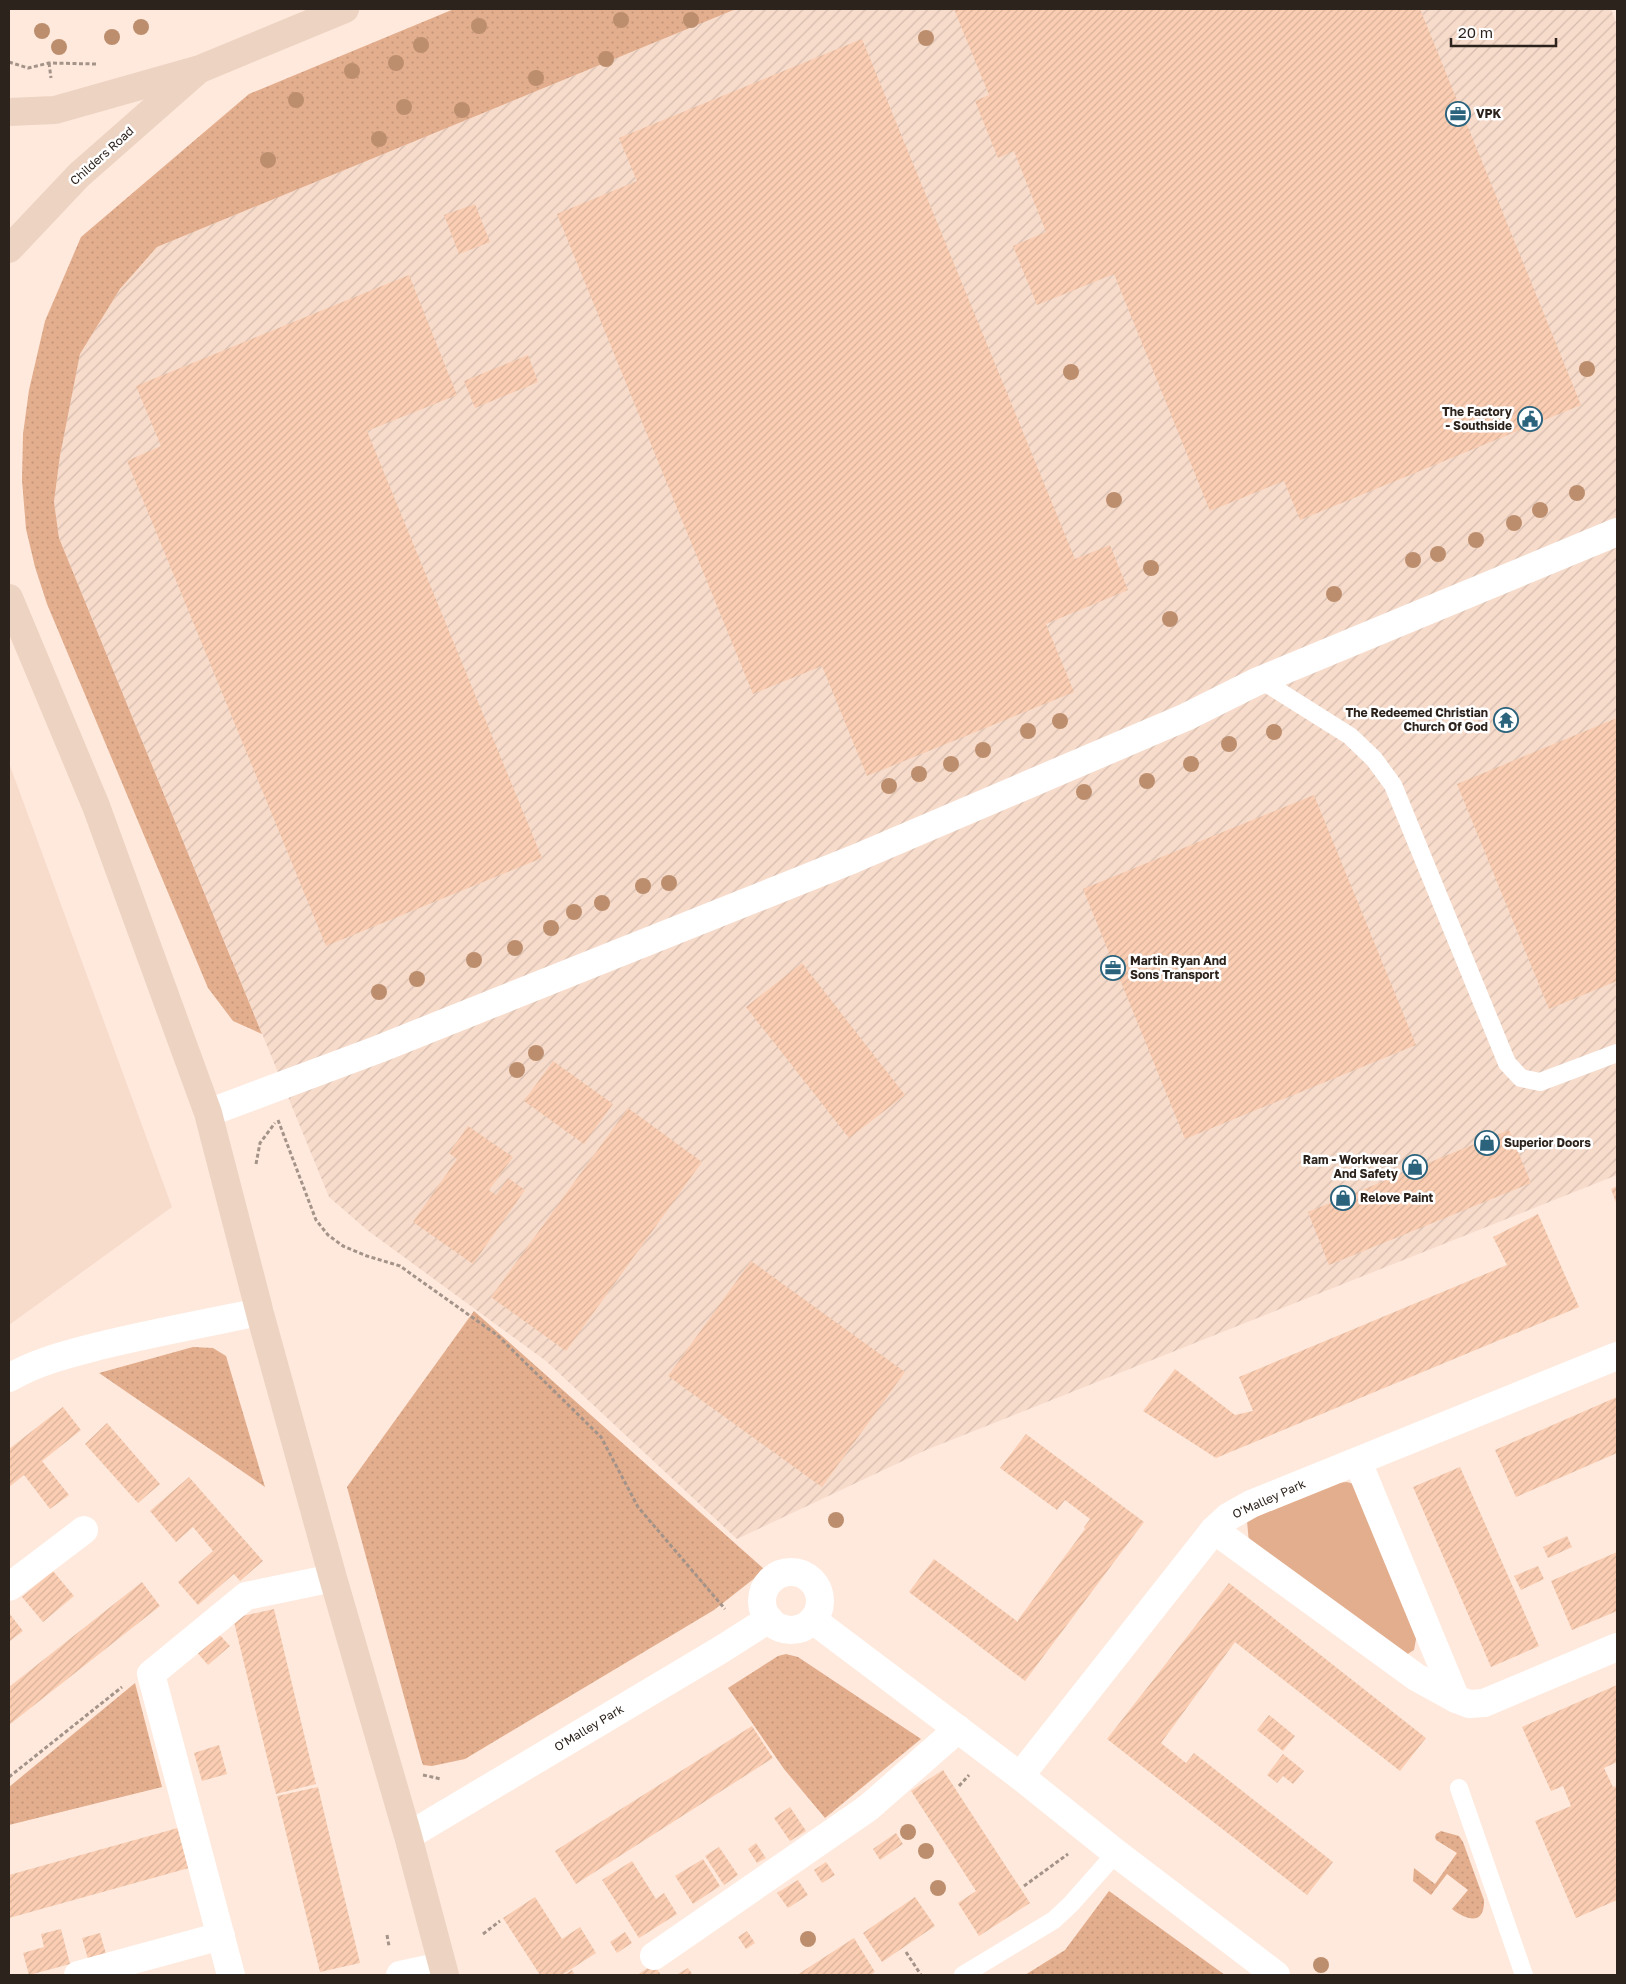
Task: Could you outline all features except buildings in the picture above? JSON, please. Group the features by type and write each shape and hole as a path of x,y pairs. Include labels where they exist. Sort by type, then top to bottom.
{"main road":[{"name":"Childers Road","path":"9,112 55,110 200,69 345,9"},
{"name":"Childers Road","path":"9,249 79,175 200,69"},
{"path":"9,598 96,806 208,1113 260,1312 333,1578 408,1836 443,1970"}],"street":[{"path":"208,1113 379,1049 854,859 1186,717 1261,680 1617,532"},
{"path":"9,1378 41,1363 71,1353 260,1312"},
{"name":"O'Malley Park","path":"1020,1776 1214,1530 1228,1517 1251,1504 1617,1356"},
{"path":"1358,1462 1456,1699"},
{"path":"9,1587 84,1530"},
{"path":"1214,1530 1416,1677 1469,1704 1484,1704 1617,1647"},
{"path":"785,1573 795,1573 812,1581 818,1590 820,1606 813,1620 799,1629 790,1630 782,1629 769,1619 764,1611 762,1601 766,1588 776,1577 785,1573"},
{"path":"231,1975 151,1674 246,1596 333,1578"},
{"name":"O'Malley Park","path":"408,1836 769,1619"},
{"path":"813,1620 1020,1776 1116,1853 1276,1975"},
{"path":"654,1956 868,1808 958,1729"},
{"path":"78,1975 221,1936"},
{"path":"400,1975 443,1970"}],"lane":[{"path":"1261,680 1350,736 1374,759 1394,785 1507,1063 1521,1078 1540,1082 1617,1053"},
{"path":"1459,1788 1524,1975"},
{"path":"964,1975 1054,1920 1071,1904 1116,1853"}],"path":[{"path":"9,62 28,68 49,63"},
{"path":"267,1091 316,1220 328,1235 343,1246 400,1266 445,1297 497,1335 592,1426 602,1437 638,1507 726,1610 718,1615"},
{"path":"256,1171 255,1162 260,1143 278,1120 287,1117"},
{"path":"9,1777 136,1676 151,1674"},
{"path":"959,1786 972,1772"},
{"path":"418,1774 441,1779 449,1777"},
{"path":"1024,1886 1072,1851"},
{"path":"483,1934 500,1921"},
{"path":"906,1952 921,1975"}],"shaded area":[{"path":"454,9 736,9 157,247 120,289 80,354 60,456 54,502 59,538 262,1034 233,1021 208,988 47,604 35,567 26,529 22,480 23,434 29,390 45,321 81,237 249,94"},
{"path":"736,9 1611,9 1617,25 1617,1175 926,1450 737,1539 546,1361 367,1230 329,1197 59,538 54,503 60,456 80,354 120,289 157,247"},
{"path":"9,763 172,1207 9,1325"},
{"path":"474,1311 765,1570 714,1610 465,1759 432,1766 423,1765 421,1759 347,1487"},
{"path":"193,1347 213,1348 226,1356 265,1487 99,1373"},
{"path":"1347,1482 1354,1484 1417,1634 1414,1650 1406,1655 1249,1543 1247,1521 1255,1516 1336,1483"},
{"path":"786,1654 798,1657 921,1739 825,1818 784,1769 728,1688 778,1656"},
{"path":"135,1683 162,1787 9,1825 9,1787"},
{"path":"1441,1831 1459,1836 1463,1842 1484,1900 1481,1914 1478,1917 1469,1918 1452,1909 1468,1890 1447,1874 1431,1895 1413,1881 1414,1868 1435,1884 1457,1853 1436,1840 1436,1834"},
{"path":"1109,1891 1225,1975 1025,1975 1065,1950"}],"place":[{"name":"VPK","path":"1458,114"},
{"name":"The Factory - Southside","path":"1530,419"},
{"name":"The Redeemed Christian Church Of God","path":"1506,720"},
{"name":"Martin Ryan And Sons Transport","path":"1113,968"},
{"name":"Superior Doors","path":"1487,1143"},
{"name":"Ram - Workwear And Safety","path":"1415,1167"},
{"name":"Relove Paint","path":"1343,1198"}]}
